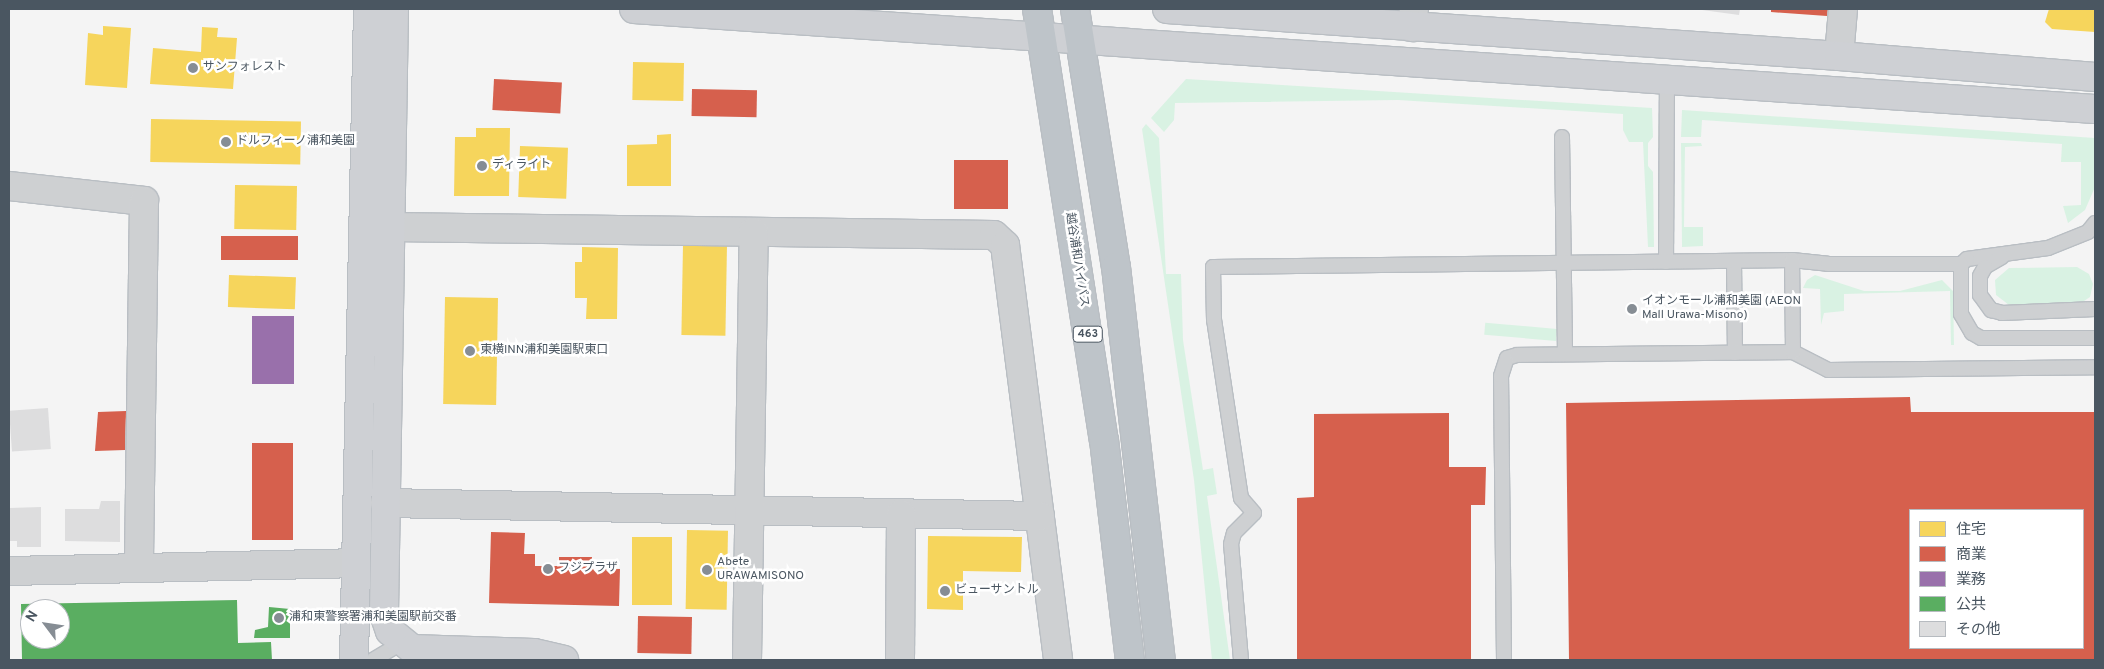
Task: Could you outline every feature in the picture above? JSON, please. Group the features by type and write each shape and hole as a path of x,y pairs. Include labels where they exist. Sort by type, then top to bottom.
{"highway":[{"name":"越谷浦和バイパス","path":"1037,9 1104,440 1130,660"},
{"name":"463","path":"1075,9 1116,267 1161,660"}],"street":[{"path":"354,660 368,9"},
{"path":"394,9 384,614 390,631 401,643 412,649 534,653 564,660"},
{"path":"634,9 1080,38 2095,109"},
{"path":"1167,9 1413,18 2095,77"},
{"path":"1839,56 1843,9"},
{"path":"9,186 144,201 139,566"},
{"path":"390,227 994,235 1005,244 1058,660"},
{"path":"747,660 754,232"},
{"path":"385,503 1040,516"},
{"path":"900,660 901,514"},
{"path":"9,571 139,566 356,563"}],"lane":[{"path":"1666,262 1667,80"},
{"path":"1562,137 1565,354"},
{"path":"1241,660 1232,555 1234,533 1254,513 1241,498 1214,320 1213,267 1792,260 1828,264 1961,264 1967,259 2048,248 2088,232 2095,223"},
{"path":"2012,253 1985,266 1980,276 1980,295 1991,310 2002,313 2095,309"},
{"path":"1792,260 1793,352"},
{"path":"1734,261 1735,353"},
{"path":"1961,264 1961,314 1972,333 1981,338 2095,338"},
{"path":"1504,660 1502,366 1507,358 1516,355 1793,352 1828,370 2095,367"},
{"path":"373,660 401,643"}],"green space":[{"path":"1186,79 1652,108 1653,137 1648,143 1648,166 1653,172 1654,247 1648,247 1643,142 1629,142 1623,130 1623,114 1398,100 1175,103 1174,120 1164,132 1151,118"},
{"path":"1682,110 2095,138 2095,187 2085,210 2068,223 2063,206 2081,205 2081,162 2061,162 2062,144 1702,120 1701,137 1681,137"},
{"path":"1146,124 1159,138 1166,274 1181,274 1183,340 1203,470 1213,468 1217,494 1207,496 1230,660 1212,660 1194,480 1142,129"},
{"path":"1681,143 1701,143 1702,146 1685,147 1684,227 1703,227 1703,246 1682,247"},
{"path":"2077,267 2089,274 2093,284 2090,297 2081,303 2009,305 1996,295 1995,280 2009,268"},
{"path":"1815,275 1864,291 1900,291 1942,280 1953,291 1954,345 1951,345 1950,291 1844,294 1844,311 1824,313 1821,325 1820,289 1803,288 1807,280"},
{"path":"1485,323 1557,329 1556,341 1484,335"}],"building: 住宅":[{"path":"2049,9 2095,9 2095,32 2052,29 2045,22"},
{"path":"103,26 131,28 127,88 85,85 88,33 103,35"},
{"name":"サンフォレスト","path":"202,27 218,28 217,37 237,38 233,89 150,84 153,48 201,52"},
{"path":"633,62 684,63 683,101 632,100"},
{"name":"ドルフィーノ浦和美園","path":"151,119 301,122 300,165 150,162"},
{"name":"ディライト","path":"476,128 510,128 509,196 454,196 455,137 476,137"},
{"path":"671,134 671,186 627,186 627,145 657,144 657,135"},
{"path":"520,146 568,148 566,199 518,197"},
{"path":"235,185 297,186 296,230 234,229"},
{"path":"683,244 727,245 725,336 681,335"},
{"path":"582,247 618,248 617,319 586,319 587,298 575,298 575,262 582,262"},
{"path":"229,275 296,277 295,309 228,307"},
{"name":"東横INN浦和美園駅東口","path":"445,297 498,298 496,405 443,404"},
{"name":"Abete URAWAMISONO","path":"687,530 728,531 727,610 686,609"},
{"name":"ビューサントル","path":"928,536 1022,537 1021,572 963,571 963,610 927,609"},
{"path":"632,537 672,537 672,605 632,605"}],"building: 商業":[{"path":"1771,9 1828,9 1827,16 1771,12"},
{"path":"494,79 562,83 560,114 492,110"},
{"path":"692,89 757,90 757,117 692,116"},
{"path":"954,160 1008,160 1008,209 954,209"},
{"path":"221,236 298,236 298,260 221,260"},
{"path":"1910,397 1911,412 2095,412 2095,660 1569,660 1566,403"},
{"path":"126,411 125,450 95,451 98,412"},
{"path":"1449,413 1449,467 1486,467 1485,505 1471,505 1471,660 1297,660 1297,498 1314,497 1314,414"},
{"path":"252,443 293,443 293,540 252,540"},
{"name":"フジプラザ","path":"491,532 525,533 524,554 535,554 535,566 559,566 559,557 592,557 592,569 620,569 619,606 489,603"},
{"path":"638,616 692,617 691,654 637,653"}],"building: 業務":[{"path":"252,316 294,316 294,384 252,384"}],"building: 公共":[{"path":"237,600 238,643 271,642 272,660 22,660 22,649 70,649 70,603"},
{"name":"浦和東警察署浦和美園駅前交番","path":"269,607 290,609 290,638 254,638 255,630 268,627"}],"building: その他":[{"path":"1695,9 1740,9 1739,15"},
{"path":"48,408 51,449 12,452 9,411"},
{"path":"101,501 120,501 120,542 65,541 65,509 99,509"},
{"path":"41,507 41,547 17,547 17,541 10,541 9,508"}],"place":[{"name":"サンフォレスト","path":"193,68"},
{"name":"ドルフィーノ浦和美園","path":"226,142"},
{"name":"ディライト","path":"482,166"},
{"name":"イオンモール浦和美園 (AEON Mall Urawa-Misono)","path":"1632,309"},
{"name":"東横INN浦和美園駅東口","path":"470,351"},
{"name":"フジプラザ","path":"548,569"},
{"name":"Abete URAWAMISONO","path":"707,570"},
{"name":"ビューサントル","path":"945,591"},
{"name":"浦和東警察署浦和美園駅前交番","path":"279,618"}]}
